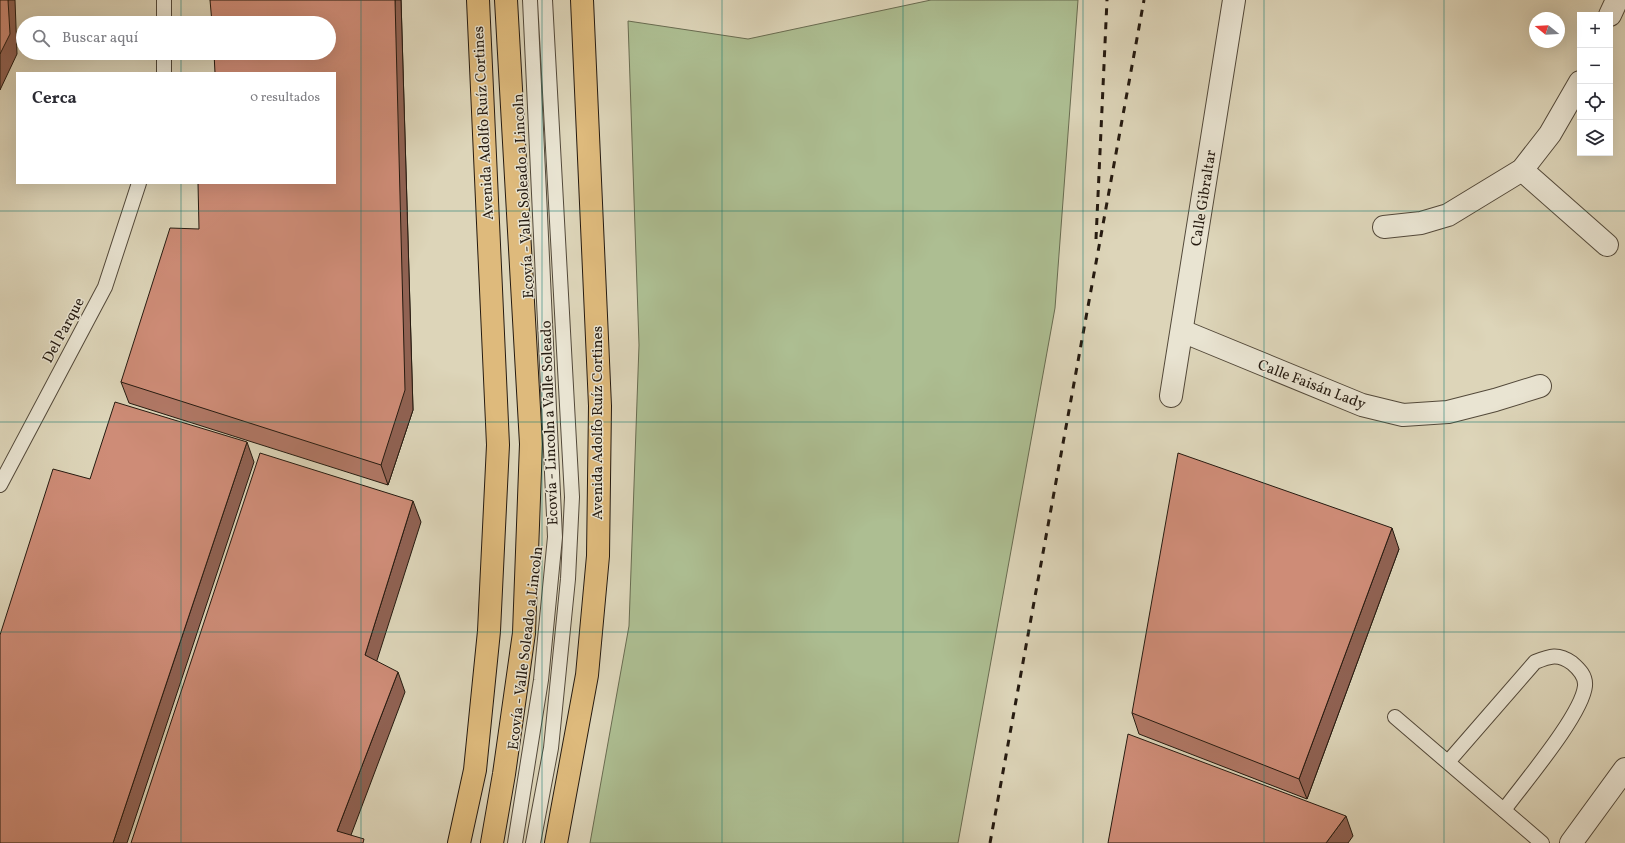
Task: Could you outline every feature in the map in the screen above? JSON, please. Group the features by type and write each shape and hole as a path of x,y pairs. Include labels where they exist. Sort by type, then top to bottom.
{"main road":[{"name":"Avenida Adolfo Ruíz Cortines","path":"459,843 475,770 489,632 498,445 478,0"},
{"name":"Avenida Adolfo Ruíz Cortines","path":"492,843 504,774 524,633 531,444 506,0"},
{"name":"Avenida Adolfo Ruíz Cortines","path":"556,843 587,675 598,556 600,406 582,0"}],"street":[{"name":"Calle Gibraltar","path":"1171,396 1234,0"},
{"path":"1611,12 1617,0"},
{"path":"1384,227 1421,223 1448,214 1522,170 1550,134 1579,84"},
{"path":"1522,170 1607,245"},
{"name":"Calle Faisán Lady","path":"1182,332 1362,405 1403,415 1448,412 1495,400 1540,386"},
{"path":"1571,843 1625,769"}],"lane":[{"path":"164,0 164,16"},
{"name":"Ecovía - Valle Soleado a Lincoln","path":"515,843 541,680 555,537 530,0"},
{"name":"Ecovía - Lincoln a Valle Soleado","path":"533,843 551,748 568,579 572,497 545,0"},
{"path":"164,60 164,72"},
{"name":"Del Parque","path":"0,485 105,287 139,184"},
{"path":"1448,762 1535,662 1552,655 1566,659 1581,670 1585,685 1579,704 1563,731 1504,810"},
{"path":"1395,717 1542,843"}],"green space":[{"path":"931,0 1078,0 1055,308 958,843 590,843 629,626 639,345 628,21 748,39"}],"building":[{"path":"0,0 8,0 10,34 0,54"},
{"path":"210,0 395,0 405,390 381,465 121,382 170,228 199,229 198,184 336,184 336,72 215,72 214,60 336,60 336,16 211,16"},
{"path":"115,402 247,442 113,843 0,843 0,635 53,469 90,479"},
{"path":"260,453 413,501 365,655 398,672 337,831 364,839 363,843 131,843"},
{"path":"1178,453 1392,528 1299,779 1132,713"},
{"path":"1128,734 1346,816 1326,843 1108,843"}],"railway":[{"path":"1096,239 1107,0"},
{"path":"990,843 1144,0"}]}
